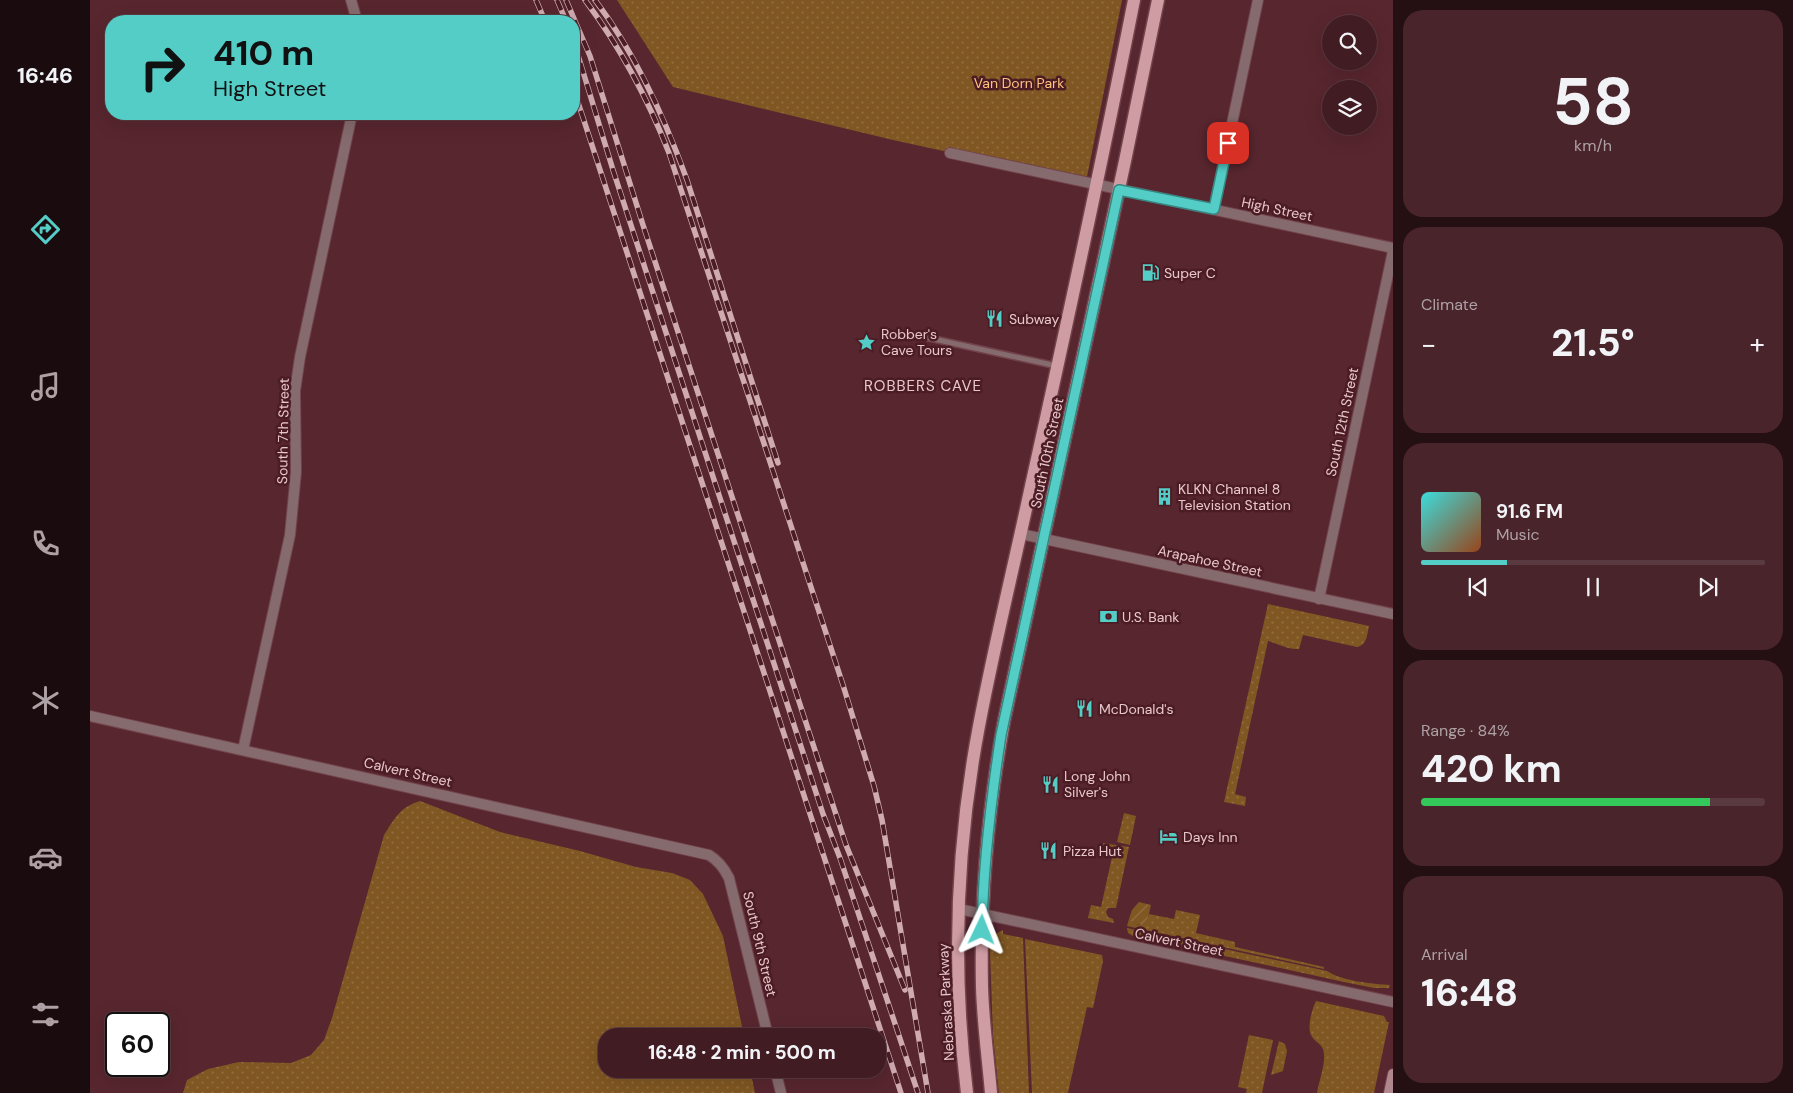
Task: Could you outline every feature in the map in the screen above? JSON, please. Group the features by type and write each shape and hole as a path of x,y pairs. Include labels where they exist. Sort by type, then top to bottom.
{"main road":[{"name":"South 10th Street","path":"958,910 964,834 979,727 1058,366 1134,0"},
{"name":"South 10th Street","path":"982,914 986,848 1004,721 1119,190 1158,0"},
{"name":"Nebraska Parkway","path":"958,910 958,963 967,1093"},
{"path":"982,914 982,989 991,1093"},
{"path":"1389,1093 1393,1074"}],"street":[{"path":"351,0 355,15"},
{"path":"1214,209 1258,0"},
{"name":"South 7th Street","path":"243,750 290,535 296,472 295,391 300,357 351,120"},
{"name":"High Street","path":"950,153 1393,249"},
{"name":"South 12th Street","path":"1318,598 1393,249"},
{"name":"Arapahoe Street","path":"1021,534 1393,614"},
{"name":"Calvert Street","path":"90,716 677,846 709,855 718,861"},
{"name":"South 9th Street","path":"718,861 725,869 732,889 766,1028"},
{"name":"Calvert Street","path":"958,910 1393,1002"},
{"path":"777,1078 781,1093"}],"lane":[{"path":"911,334 1058,366"}],"green space":[{"name":"Van Dorn Park","path":"617,0 1122,0 1086,182 893,140 673,87"},
{"path":"1268,604 1369,626 1365,642 1357,647 1303,635 1299,649 1287,648 1268,641 1235,794 1246,797 1245,806 1224,802"},
{"path":"420,801 500,832 580,851 636,867 672,873 690,880 703,894 723,936 742,1028 598,1028 598,1078 752,1078 755,1093 183,1093 187,1080 208,1069 239,1062 291,1063 311,1055 324,1040 384,835 395,818 407,806"},
{"path":"1124,813 1136,816 1130,845 1117,842"},
{"path":"1103,843 1129,847 1116,908 1108,908 1106,912 1108,917 1113,919 1114,923 1088,918 1091,905 1101,907 1114,848 1103,845"},
{"path":"1139,902 1151,905 1149,914 1144,923 1132,923 1129,919 1132,910"},
{"path":"1176,910 1200,915 1196,933 1235,942 1235,947 1324,967 1324,969 1127,926 1129,919 1132,923 1139,925 1148,918 1149,914 1174,919"},
{"path":"1127,928 1327,971 1349,980 1390,985 1389,988 1374,988 1344,982 1133,936 1128,933"},
{"path":"1003,930 1003,934 1023,938 1029,1093 999,1093 993,1035 990,945 996,934"},
{"path":"1025,939 1102,955 1103,961 1093,1008 1087,1007 1068,1093 1032,1093"},
{"path":"1316,1001 1384,1016 1387,1022 1389,1022 1374,1093 1317,1093 1323,1068 1324,1051 1310,1032 1310,1018"},
{"path":"1249,1035 1273,1040 1262,1093 1246,1093 1247,1089 1238,1087"},
{"path":"1279,1041 1285,1044 1287,1051 1283,1071 1271,1075"}],"railway":[{"path":"536,0 542,15"},
{"path":"557,0 563,15"},
{"path":"566,0 572,15"},
{"path":"585,0 610,36 632,74 652,113 669,153 843,685 874,786 882,820 928,1093"},
{"path":"595,0 623,42 648,86 678,156 778,463"},
{"path":"580,33 590,56 643,225 846,845 905,990"},
{"path":"580,62 613,170 823,814 840,858 918,1093"},
{"path":"580,108 901,1093"}],"place":[{"name":"Super C","path":"1150,273"},
{"name":"Subway","path":"995,319"},
{"name":"Robber's Cave Tours","path":"867,342"},
{"name":"KLKN Channel 8 Television Station","path":"1164,497"},
{"name":"U.S. Bank","path":"1108,617"},
{"name":"McDonald's","path":"1085,709"},
{"name":"Long John Silver's","path":"1050,784"},
{"name":"Days Inn","path":"1169,837"},
{"name":"Pizza Hut","path":"1049,851"}],"district":[{"name":"ROBBERS CAVE","path":"923,386"}],"route":[{"path":"982,930 990,804 1001,735 1119,190 1214,209 1228,143"}]}
